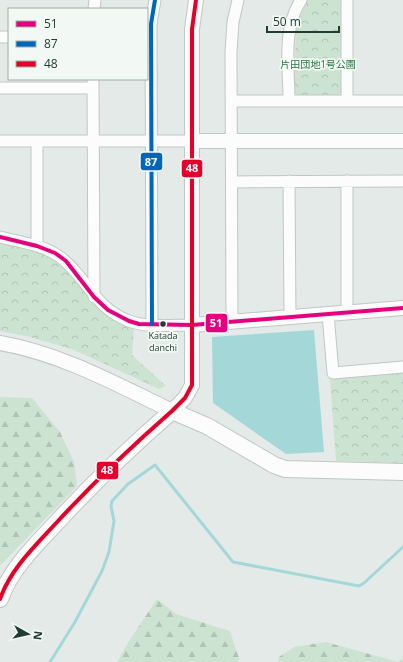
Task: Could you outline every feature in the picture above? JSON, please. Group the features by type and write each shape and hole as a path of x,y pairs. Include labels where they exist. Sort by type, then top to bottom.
{"main road":[{"path":"0,599 9,580 28,552 84,493 172,411 207,426 274,465 285,469 403,472"}],"street":[{"path":"152,324 151,24 155,0"},
{"path":"0,343 24,347 80,366 172,411 185,398 192,385 192,29 196,0"},
{"path":"232,322 231,52 233,22 238,0"},
{"path":"289,100 290,25 301,0"},
{"path":"347,0 347,100"},
{"path":"0,88 93,84 94,297"},
{"path":"232,101 403,100"},
{"path":"0,141 403,141"},
{"path":"36,246 37,141"},
{"path":"289,181 290,318"},
{"path":"347,181 347,313"},
{"path":"232,182 403,181"},
{"path":"0,237 36,246 55,253 66,261 94,297 108,310 129,321 139,324 192,325 403,308"},
{"path":"328,314 333,373 403,367"}],"green space":[{"name":"片田団地1号公園","path":"307,0 343,0 342,91 338,97 299,96 294,92 296,25"},
{"path":"0,242 44,254 57,261 103,312 117,321 134,327 132,355 166,386 159,389 74,350 30,337 0,331"},
{"path":"403,372 403,463 336,461 330,379"},
{"path":"0,397 32,398 60,432 74,462 77,486 0,566"},
{"path":"157,599 176,614 230,631 239,658 238,662 117,662"},
{"path":"326,642 398,662 278,662 279,657 294,647"}],"water":[{"path":"314,330 324,452 286,454 213,403 212,337"}],"waterway":[{"path":"50,662 75,622 102,571 109,552 114,521 111,506 112,501 128,484 155,465 233,562 359,586 403,547"}],"transit line":[{"name":"87","path":"152,324 151,24 155,0"},
{"name":"48","path":"0,599 17,567 33,548 99,478 185,398 192,385 192,29 196,0"},
{"name":"51","path":"0,237 37,246 55,253 66,261 94,297 108,310 129,321 139,324 192,325 403,308"}],"place":[{"name":"Katada danchi","path":"163,324"}]}
